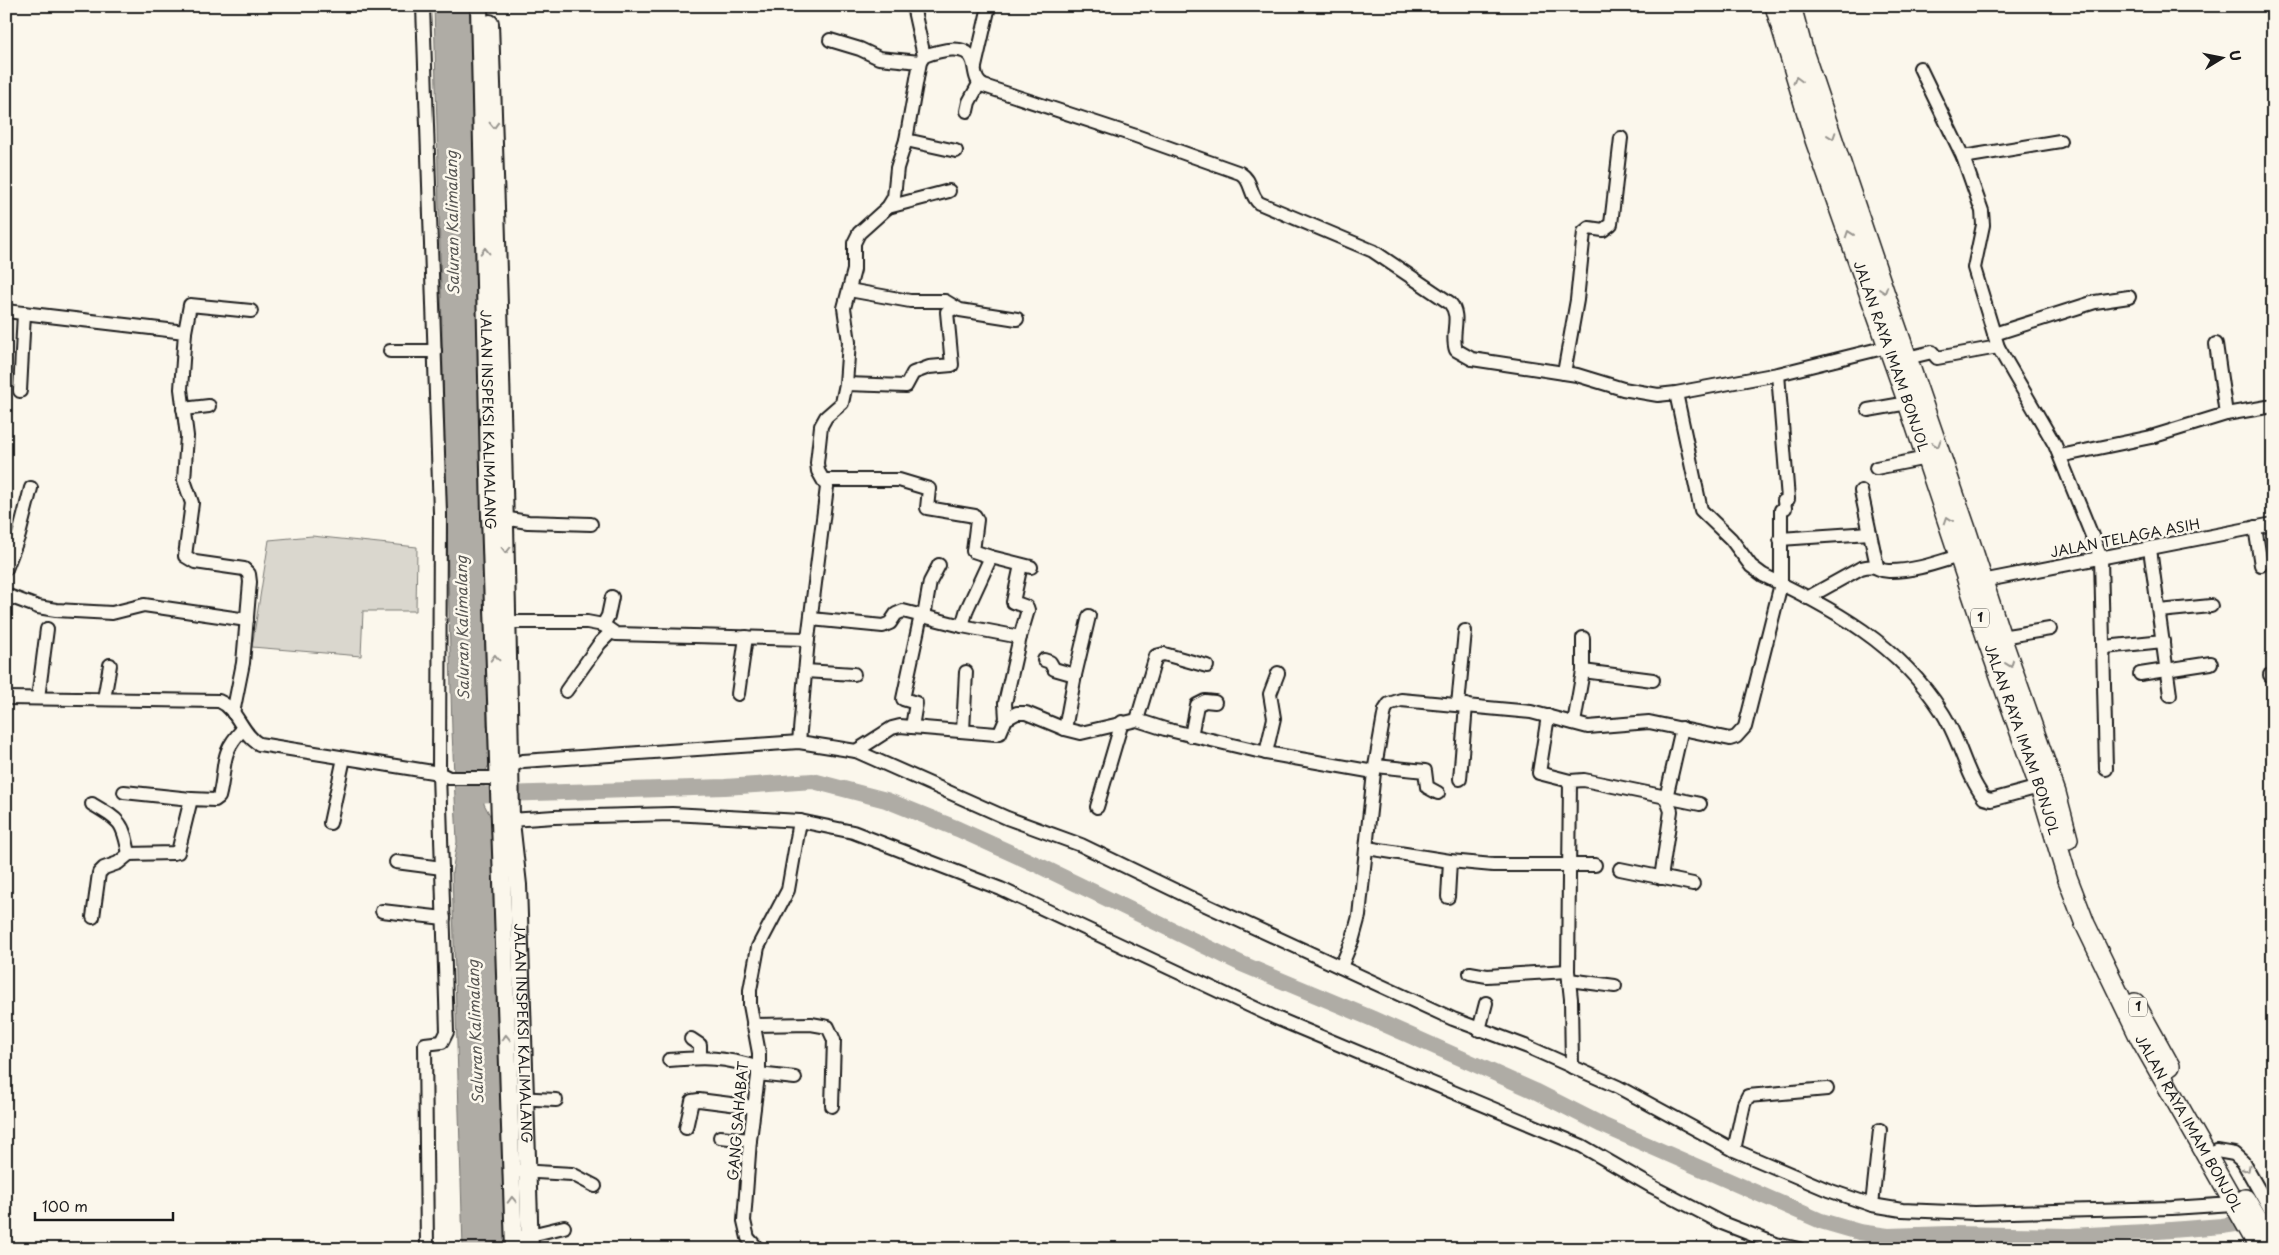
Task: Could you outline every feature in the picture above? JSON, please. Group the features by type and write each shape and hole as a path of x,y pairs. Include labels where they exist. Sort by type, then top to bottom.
{"highway":[{"name":"JALAN RAYA IMAM BONJOL","path":"1775,6 1815,140 1899,349 1966,529 2046,793 2067,877 2082,916 2123,1006 2257,1207 2262,1241"},
{"name":"JALAN RAYA IMAM BONJOL","path":"1791,6 1804,54 1899,349 1908,403 1959,556 2046,793 2096,919 2136,1003 2217,1150 2257,1207"}],"main road":[{"name":"JALAN INSPEKSI KALIMALANG","path":"478,6 486,18 502,774 525,1098 530,1242"},
{"name":"JALAN INSPEKSI KALIMALANG","path":"511,885 508,1098 514,1243"}],"street":[{"path":"423,6 435,351 441,600 444,776 442,868 447,1032 442,1042 426,1044 427,1249"},
{"path":"799,742 808,639 827,487 825,480 818,471 817,463 821,426 826,417 842,403 846,384 849,342 844,308 854,270 855,237 888,207 894,197 897,168 906,140 922,59 913,6"},
{"path":"975,68 989,6"},
{"path":"830,40 860,49 879,58 922,59 958,49 964,50 973,59 979,84 969,102 967,111"},
{"path":"1920,68 1963,157 1982,211 1983,225 1974,268 1998,347 2060,456 2101,558 2105,647 2106,769"},
{"path":"979,84 1240,173 1249,181 1254,196 1259,203 1362,245 1385,258 1450,303 1456,317 1453,340 1459,354 1482,361 1564,373 1648,394 1676,393 1899,349 1932,352 1938,358 1998,347"},
{"path":"1564,373 1577,300 1584,232 1589,228 1603,230 1611,224 1621,138"},
{"path":"906,140 956,151"},
{"path":"1963,157 2060,142"},
{"path":"888,207 949,192"},
{"path":"849,290 910,301 945,301 955,308 1017,318"},
{"path":"1994,334 2096,302 2129,297"},
{"path":"233,713 243,663 250,582 249,574 244,570 195,562 185,556 192,503 184,480 187,436 182,409 181,388 185,332 190,305 251,311"},
{"path":"846,384 906,386 913,373 929,366 952,365 947,312 955,308"},
{"path":"6,311 185,332"},
{"path":"20,390 24,313"},
{"path":"2216,344 2226,414"},
{"path":"390,351 435,351"},
{"path":"1341,966 1353,938 1359,916 1375,769 1385,710 1389,704 1401,700 1531,712 1596,727 1633,721 1650,722 1730,739 1741,733 1745,727 1781,584 1780,510 1785,508 1784,501 1788,499 1778,374"},
{"path":"1676,393 1701,510 1731,539 1756,570 1868,633 1893,653 1918,678 1947,720 1984,798 1991,800 2046,793"},
{"path":"1868,410 1908,403"},
{"path":"182,409 210,406"},
{"path":"2060,456 2151,437 2226,414 2273,406"},
{"path":"1876,468 1927,458"},
{"path":"825,480 899,480 929,488 926,508 975,516 977,520 973,551 1026,566 1013,602 1027,607 1028,610 1005,703 1006,719 1000,733 912,727 892,728 856,750"},
{"path":"6,569 19,535 31,488"},
{"path":"1861,491 1877,566 1884,571 1904,571 1924,567 1959,556"},
{"path":"498,517 528,522 591,524"},
{"name":"JALAN TELAGA ASIH","path":"1982,581 2273,524"},
{"path":"2256,527 2261,565"},
{"path":"1780,538 1870,533"},
{"path":"2150,548 2170,695"},
{"path":"962,626 967,609 991,557"},
{"path":"912,727 916,704 904,701 903,699 930,582 939,565"},
{"path":"1807,598 1861,568 1877,566"},
{"path":"6,595 38,607 56,610 112,613 144,605 247,620"},
{"path":"566,691 595,650 607,628 612,597"},
{"path":"2159,611 2211,606"},
{"path":"811,619 883,626 890,623 899,612 903,611 962,626 1020,637"},
{"path":"1065,729 1075,675 1090,616"},
{"path":"500,622 587,622 607,628 808,639"},
{"path":"2000,637 2050,628"},
{"path":"38,698 47,629"},
{"path":"1460,779 1465,631"},
{"path":"738,694 749,655 746,637"},
{"path":"1574,723 1583,671 1582,638"},
{"path":"2105,647 2163,641"},
{"path":"1136,720 1156,656 1164,654 1207,666"},
{"path":"1044,660 1050,662 1054,670 1075,675"},
{"path":"2140,674 2211,663"},
{"path":"104,699 110,665"},
{"path":"806,670 854,674"},
{"path":"1583,671 1653,680"},
{"path":"962,731 966,672"},
{"path":"1266,753 1274,718 1270,694 1278,674"},
{"path":"6,698 212,700 223,703 233,713 247,736 260,744 444,776 502,774 523,762 539,760 799,742 856,750 1014,821 1081,845 1181,894 1479,1030 1528,1047 1618,1087 1734,1150 1820,1187 1872,1205 1902,1210 1975,1213 2257,1207"},
{"path":"1191,736 1200,702 1215,702"},
{"path":"1006,719 1017,713 1026,713 1065,729 1088,732 1136,720 1191,736 1266,753 1375,769 1425,771 1427,787 1438,794"},
{"path":"1548,716 1539,773 1570,781 1584,780 1700,804"},
{"path":"1097,806 1122,722"},
{"path":"1661,878 1671,811 1666,798 1682,728"},
{"path":"124,792 214,800 219,797 223,764 228,747 243,730"},
{"path":"330,823 344,758"},
{"path":"1570,781 1571,830 1568,976 1572,999 1572,1067"},
{"path":"93,917 101,871 118,863 129,854 173,854 178,852 190,798"},
{"path":"92,804 107,813 122,826 129,854"},
{"path":"505,820 635,814 800,821 853,832 1001,889 1276,1018 1582,1146 1653,1187 1722,1223 1776,1244 1799,1249"},
{"name":"GANG SAHABAT","path":"758,1249 748,1238 744,1221 750,1140 759,1071 750,1005 753,964 764,934 788,890 800,821"},
{"path":"1367,848 1450,861 1569,866 1596,865"},
{"path":"1448,897 1450,861"},
{"path":"396,862 442,868"},
{"path":"1620,869 1693,884"},
{"path":"382,911 444,918"},
{"path":"1470,973 1486,976 1568,976 1616,986"},
{"path":"1479,1030 1486,1003"},
{"path":"753,1025 811,1024 828,1027 834,1040 832,1106"},
{"path":"691,1039 700,1045 700,1058"},
{"path":"669,1060 700,1058 732,1060 759,1071 794,1078"},
{"path":"1734,1150 1744,1104 1748,1096 1828,1090"},
{"path":"508,1098 556,1100"},
{"path":"686,1128 692,1101 699,1100 754,1107"},
{"path":"1872,1205 1880,1130"},
{"path":"720,1137 750,1140"},
{"path":"511,1171 572,1174 595,1186"},
{"path":"514,1243 530,1242 564,1227"}],"shaded area":[{"path":"312,536 417,547 416,611 363,611 361,656 252,647 269,540"}],"water":[{"name":"Saluran Kalimalang","path":"434,6 470,6 487,725 492,759 484,774 484,804 494,823 507,1249 463,1249 452,873 457,842 452,731"}],"waterway":[{"path":"467,795 725,787 813,781 886,800 958,829 1042,867 1242,964 1373,1019 1535,1091 1602,1125 1821,1221 1859,1232 1888,1236 1950,1234 2070,1236 2222,1226 2256,1221"}]}
